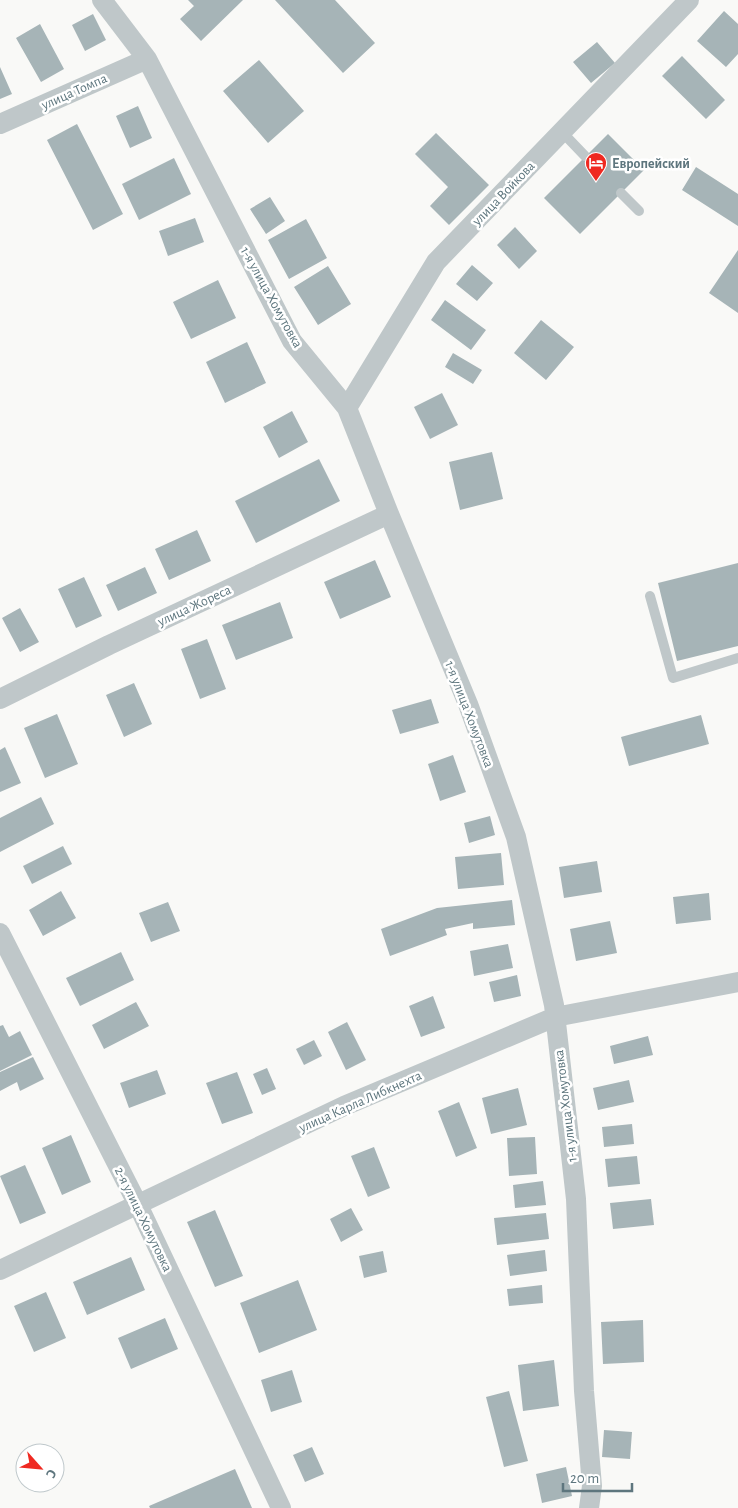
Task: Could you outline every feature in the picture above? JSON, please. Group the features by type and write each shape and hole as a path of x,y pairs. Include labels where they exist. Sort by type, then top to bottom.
{"street":[{"name":"1-я улица Хомутовка","path":"102,0 147,59 292,341 347,408 468,704 516,837 554,1005 576,1198 584,1391 592,1486 589,1508"},
{"name":"улица Войкова","path":"347,408 436,262 689,0"},
{"name":"улица Томпа","path":"0,124 147,59"},
{"name":"улица Жореса","path":"0,699 109,645 389,514"},
{"name":"2-я улица Хомутовка","path":"0,933 138,1205 281,1508"},
{"name":"улица Карла Либкнехта","path":"0,1270 344,1106 555,1017 738,982"}],"lane":[{"path":"562,132 586,156"},
{"path":"621,193 639,211"},
{"path":"650,596 672,678 738,658"}],"building":[{"path":"188,0 243,0 201,41 180,19 194,6"},
{"path":"275,0 335,0 375,43 343,73"},
{"path":"724,11 738,24 738,54 726,67 697,41"},
{"path":"93,14 106,40 85,51 72,25"},
{"path":"40,24 64,69 41,82 16,38"},
{"path":"597,42 615,63 591,83 573,62"},
{"path":"682,56 725,100 706,119 662,76"},
{"path":"259,60 304,111 268,143 223,91"},
{"path":"0,67 12,94 0,99"},
{"path":"138,106 152,138 130,148 116,116"},
{"path":"77,124 123,214 93,230 47,140"},
{"path":"436,133 489,185 449,225 430,206 448,187 415,154"},
{"name":"Европейский","path":"608,134 644,170 580,234 544,198"},
{"path":"174,158 191,194 139,220 122,184"},
{"path":"696,167 738,194 738,226 682,190"},
{"path":"270,197 285,221 266,234 250,209"},
{"path":"195,218 204,242 168,256 159,231"},
{"path":"306,219 327,258 289,279 268,240"},
{"path":"515,227 537,251 519,269 497,245"},
{"path":"738,250 738,313 709,293"},
{"path":"472,265 493,283 477,301 456,284"},
{"path":"328,266 351,304 318,325 294,287"},
{"path":"218,280 236,318 191,339 173,302"},
{"path":"445,300 486,330 471,350 431,320"},
{"path":"541,320 574,347 546,380 514,353"},
{"path":"247,342 266,383 225,403 206,362"},
{"path":"453,353 482,370 473,384 445,367"},
{"path":"442,393 458,425 430,439 414,407"},
{"path":"292,411 308,442 279,458 263,427"},
{"path":"492,452 503,499 460,510 449,462"},
{"path":"319,459 340,501 256,543 235,501"},
{"path":"197,530 211,561 169,580 155,549"},
{"path":"375,560 391,597 340,619 324,582"},
{"path":"738,563 738,646 677,661 658,583"},
{"path":"145,567 157,593 118,611 106,585"},
{"path":"84,577 102,616 76,628 58,589"},
{"path":"280,602 293,638 236,660 222,625"},
{"path":"20,608 39,642 20,652 2,618"},
{"path":"207,639 226,689 200,699 181,649"},
{"path":"134,683 152,724 124,737 106,695"},
{"path":"431,699 439,723 400,734 392,710"},
{"path":"57,714 78,764 45,778 24,728"},
{"path":"701,715 709,744 629,766 621,737"},
{"path":"5,747 21,783 0,792 0,750"},
{"path":"453,755 466,792 440,801 428,764"},
{"path":"41,797 54,824 0,852 0,818"},
{"path":"490,816 495,835 469,843 464,823"},
{"path":"63,846 72,864 32,884 23,866"},
{"path":"501,853 504,885 458,889 455,857"},
{"path":"597,861 602,892 564,898 559,867"},
{"path":"61,891 76,918 43,936 29,910"},
{"path":"709,893 711,920 676,924 673,897"},
{"path":"512,900 515,925 473,929 473,923 445,929 447,935 390,956 381,929 437,908"},
{"path":"168,902 180,931 151,942 139,913"},
{"path":"610,921 617,953 576,961 570,929"},
{"path":"508,944 513,968 474,976 470,951"},
{"path":"121,952 134,980 80,1006 66,978"},
{"path":"517,975 521,996 494,1002 489,982"},
{"path":"433,996 445,1028 421,1037 409,1006"},
{"path":"136,1002 149,1026 104,1049 92,1025"},
{"path":"347,1022 366,1060 346,1070 328,1032"},
{"path":"3,1025 9,1037 20,1031 32,1055 0,1071 0,1026"},
{"path":"648,1036 653,1055 614,1064 610,1046"},
{"path":"314,1040 322,1056 304,1065 296,1049"},
{"path":"33,1057 44,1079 20,1091 17,1082 0,1091 0,1072"},
{"path":"267,1068 276,1089 262,1095 253,1074"},
{"path":"157,1070 166,1094 129,1108 120,1083"},
{"path":"237,1072 253,1113 222,1124 206,1083"},
{"path":"629,1080 634,1102 598,1110 593,1088"},
{"path":"518,1088 527,1125 491,1134 482,1098"},
{"path":"459,1102 477,1148 456,1157 438,1111"},
{"path":"632,1124 634,1144 604,1147 602,1127"},
{"path":"71,1135 91,1182 62,1195 42,1148"},
{"path":"535,1137 537,1174 509,1176 507,1138"},
{"path":"374,1147 390,1188 368,1197 351,1156"},
{"path":"637,1156 640,1184 608,1187 605,1159"},
{"path":"25,1165 46,1213 20,1224 0,1176"},
{"path":"543,1181 546,1205 515,1208 513,1185"},
{"path":"651,1199 654,1225 613,1229 610,1203"},
{"path":"351,1208 363,1230 341,1242 330,1219"},
{"path":"215,1210 243,1276 215,1287 187,1222"},
{"path":"546,1213 549,1239 497,1245 494,1218"},
{"path":"545,1250 547,1271 510,1276 507,1255"},
{"path":"383,1251 387,1272 364,1278 359,1256"},
{"path":"131,1257 145,1290 87,1315 73,1282"},
{"path":"298,1280 317,1330 259,1353 240,1303"},
{"path":"542,1285 543,1303 509,1306 507,1289"},
{"path":"46,1292 66,1338 34,1352 14,1306"},
{"path":"165,1318 178,1349 131,1369 118,1338"},
{"path":"643,1320 644,1362 603,1364 601,1322"},
{"path":"554,1360 559,1406 523,1411 518,1365"},
{"path":"292,1370 302,1402 271,1412 261,1380"},
{"path":"509,1391 528,1461 504,1467 486,1397"},
{"path":"604,1430 632,1432 630,1459 602,1457"},
{"path":"312,1447 324,1474 305,1482 293,1455"},
{"path":"566,1467 572,1496 542,1503 536,1474"},
{"path":"235,1469 252,1508 150,1508 149,1506"}],"place":[{"name":"Европейский","path":"596,182"}]}
